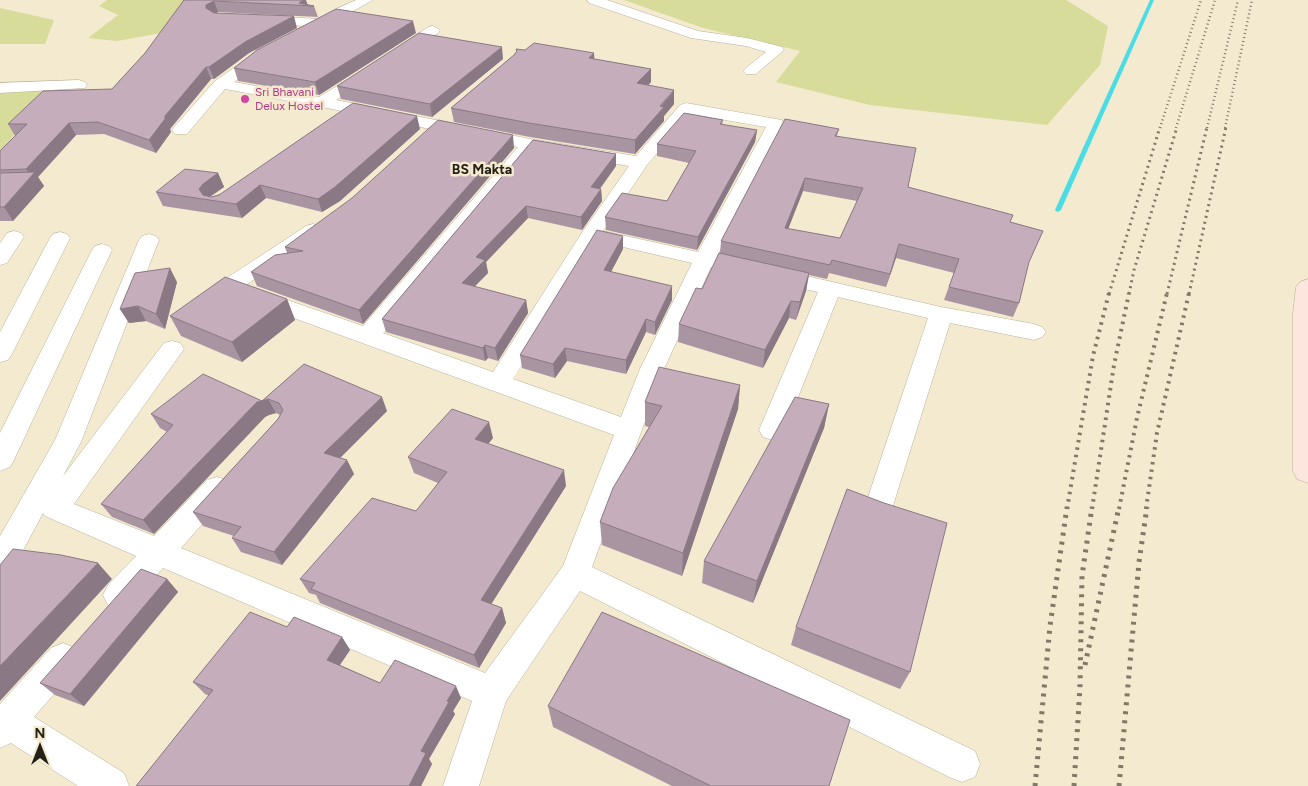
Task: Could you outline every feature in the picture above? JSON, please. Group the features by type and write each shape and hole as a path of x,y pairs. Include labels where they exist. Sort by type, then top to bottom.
{"main road":[{"path":"1307,300 1308,471"}],"street":[{"path":"296,36 366,0"},
{"path":"594,0 696,35 746,42 777,50 751,71"},
{"path":"341,12 369,17"},
{"path":"246,19 321,23"},
{"path":"322,102 433,30 415,27"},
{"path":"181,130 221,84 255,58 272,50"},
{"path":"221,84 322,102 530,144 640,162"},
{"path":"0,88 79,86"},
{"path":"336,119 352,108"},
{"path":"461,786 492,693 575,573 652,368 704,260 776,124 686,108 640,162 591,234 498,383"},
{"path":"368,336 530,144"},
{"path":"197,308 231,287 325,222"},
{"path":"591,234 941,314 1034,332"},
{"path":"0,259 14,237"},
{"path":"0,354 60,238"},
{"path":"0,564 68,442 149,240"},
{"path":"0,460 102,250"},
{"path":"231,287 630,430"},
{"path":"772,430 831,288"},
{"path":"878,510 941,314"},
{"path":"0,576 55,508 172,349"},
{"path":"99,618 236,467"},
{"path":"55,508 492,693"},
{"path":"575,573 962,764"},
{"path":"80,640 4,726 111,786"}],"green space":[{"path":"107,0 189,0 161,33 117,41 88,38 118,15 99,6"},
{"path":"624,0 1066,0 1108,26 1100,65 1047,125 870,105 776,82 800,51 703,28"},
{"path":"0,8 54,20 45,44 0,44"},
{"path":"0,91 49,91 0,153"}],"building":[{"path":"184,0 303,0 299,3 314,6 214,1 206,5 206,8 214,13 294,16 245,42 209,67 206,67 165,116 165,119 149,140 98,122 69,123 26,169 0,170 0,151 27,124 8,124 43,91 112,89 145,53"},
{"path":"336,9 413,21 315,82 234,68 257,50"},
{"path":"419,33 502,47 430,104 337,86"},
{"path":"534,43 594,53 589,58 651,69 637,83 674,90 660,106 664,107 635,140 451,108 514,55 517,51 516,49 525,50"},
{"path":"353,103 417,116 335,187 318,199 260,185 236,204 156,192 185,169 218,173 199,189 203,195 211,197 219,195"},
{"path":"684,113 723,120 720,124 757,130 698,237 605,217 622,193 667,201 696,151 657,144"},
{"path":"785,119 839,129 835,136 916,148 908,187 1013,215 1010,222 1043,231 1029,262 1019,303 949,287 959,259 899,244 890,274 832,260 830,265 721,241","holes":["805,178 863,188 840,238 785,228"]},
{"path":"438,120 513,135 359,310 251,272 275,255 303,251 285,247 352,198"},
{"path":"533,140 616,154 591,187 601,189 581,217 526,206 476,257 485,260 462,283 526,300 495,348 485,345 483,348 382,319"},
{"path":"35,172 4,207 0,207 0,173"},
{"path":"597,230 623,236 604,270 672,286 655,322 646,319 626,360 565,348 553,364 520,355"},
{"path":"719,253 809,273 800,302 791,301 765,350 679,324 696,288 702,289"},
{"path":"170,268 156,314 138,306 120,309 135,273"},
{"path":"225,277 287,299 232,342 170,316"},
{"path":"304,364 382,397 324,453 347,460 274,552 232,538 241,527 193,512 278,419 283,410 279,403 268,399 262,401"},
{"path":"659,367 740,385 683,553 600,522 613,488 662,406 645,402"},
{"path":"203,374 262,401 257,402 143,520 101,504 173,425 151,414"},
{"path":"795,397 829,404 757,581 704,561"},
{"path":"452,409 489,422 475,439 564,470 481,600 502,608 474,655 311,589 315,583 300,579 372,498 416,511 447,472 408,457"},
{"path":"847,489 947,523 910,672 796,627"},
{"path":"13,549 61,555 98,563 0,666 0,565"},
{"path":"141,569 167,579 70,694 40,683"},
{"path":"250,612 287,627 294,617 342,637 327,660 380,683 395,660 456,686 421,751 426,753 409,786 136,786 213,690 193,682"},
{"path":"602,612 850,720 829,786 711,786 548,706"}],"waterway":[{"path":"1058,210 1152,0"}],"railway":[{"path":"1160,128 1201,0"},
{"path":"1176,128 1215,0"},
{"path":"1207,128 1238,0"},
{"path":"1225,128 1252,0"},
{"path":"1109,294 1160,127"},
{"path":"1129,294 1134,270 1177,127"},
{"path":"1167,294 1207,127"},
{"path":"1189,294 1226,127"},
{"path":"1067,509 1093,356 1109,293"},
{"path":"1092,509 1114,365 1129,293"},
{"path":"1119,509 1137,418 1167,293"},
{"path":"1146,509 1157,433 1189,293"},
{"path":"1035,786 1050,626 1067,507"},
{"path":"1074,786 1080,686 1082,576 1092,507"},
{"path":"1085,665 1119,507"},
{"path":"1119,786 1139,562 1147,507"}],"place":[{"name":"Sri Bhavani Delux Hostel","path":"245,99"}],"district":[{"name":"BS Makta","path":"482,169"}]}
